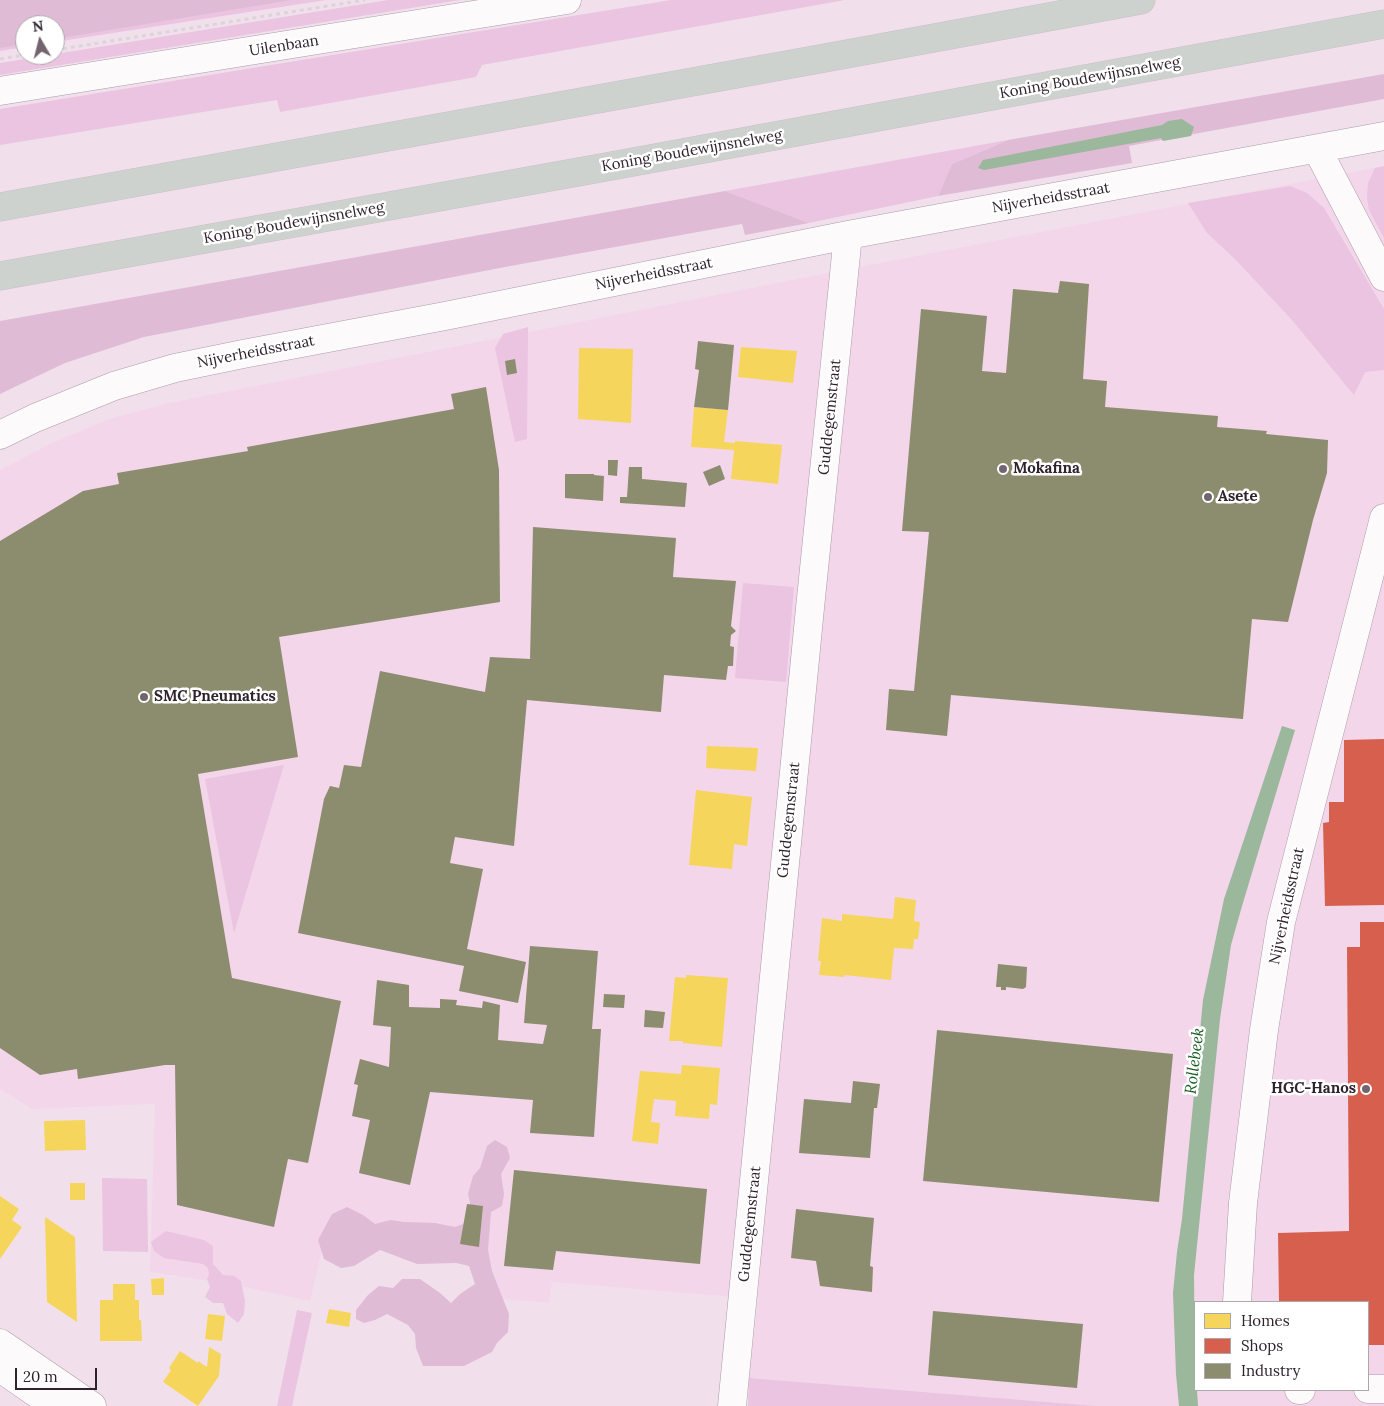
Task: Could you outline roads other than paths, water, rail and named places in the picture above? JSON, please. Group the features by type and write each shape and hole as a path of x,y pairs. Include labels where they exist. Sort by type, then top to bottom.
{"highway":[{"path":"0,207 1141,0"},
{"name":"Koning Boudewijnsnelweg","path":"0,276 1384,24"}],"street":[{"name":"Uilenbaan","path":"0,91 567,0"},
{"name":"Nijverheidsstraat","path":"0,435 35,418 114,386 175,368 848,235 1384,136"},
{"path":"1317,149 1384,277"},
{"name":"Guddegemstraat","path":"732,1406 848,235"},
{"name":"Nijverheidsstraat","path":"1237,1301 1243,1203 1264,1030 1281,922 1384,518"},
{"path":"0,1343 92,1406"},
{"path":"0,1368 55,1406"},
{"path":"1369,1389 1384,1388"}],"place":[{"name":"Mokafina","path":"1003,469"},
{"name":"Asete","path":"1208,497"},
{"name":"SMC Pneumatics","path":"144,697"},
{"name":"HGC-Hanos","path":"1366,1089"}],"water label":[{"name":"Rollebeek","path":"1195,1061"}]}
